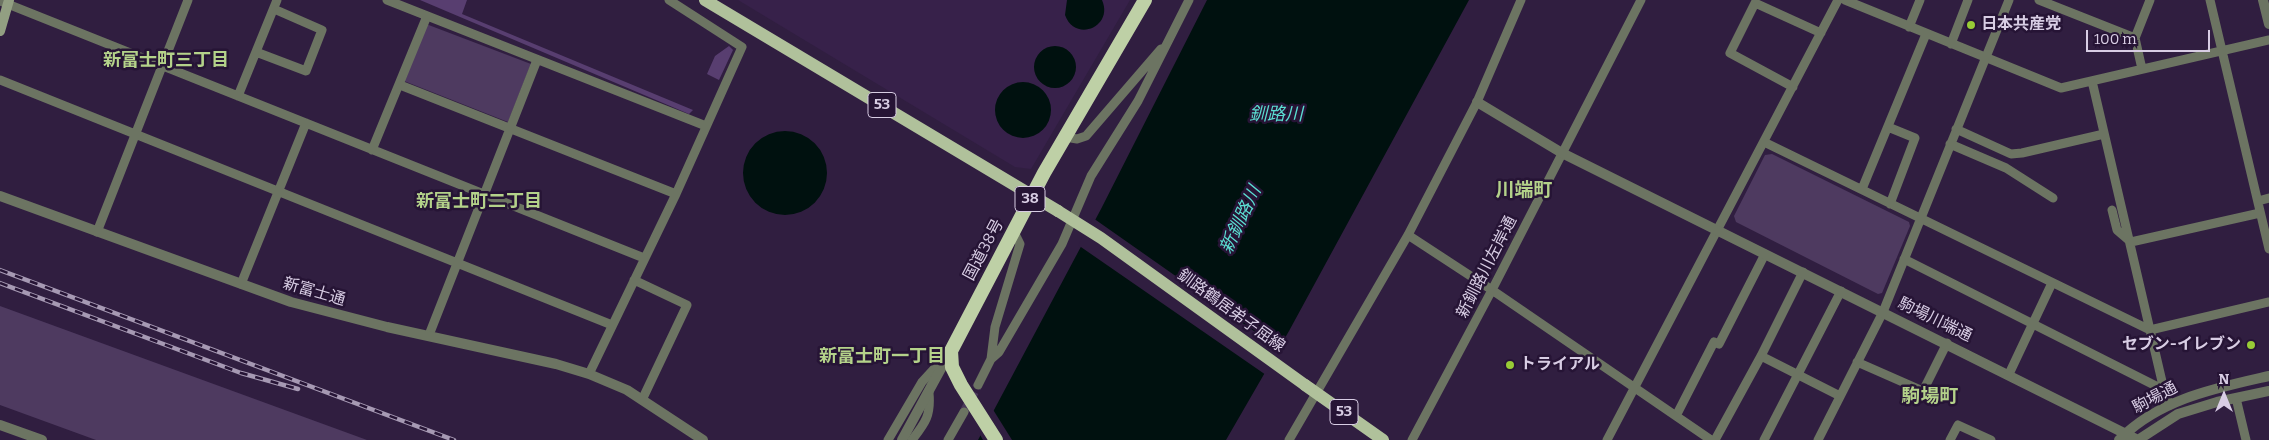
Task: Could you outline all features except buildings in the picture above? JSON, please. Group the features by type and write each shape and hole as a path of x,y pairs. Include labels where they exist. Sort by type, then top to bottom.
{"highway":[{"name":"国道38号","path":"951,351 1032,195 1145,0"},
{"path":"951,351 952,367 969,407 996,440"}],"main road":[{"name":"53","path":"705,0 1032,195"},
{"path":"0,31 5,2"},
{"name":"釧路鶴居弟子屈線","path":"1032,195 1101,238 1383,440"}],"street":[{"path":"97,232 136,135 161,64 188,0"},
{"path":"388,0 706,126"},
{"path":"589,374 676,194 742,47 669,0"},
{"path":"978,385 991,360 999,352 1062,244 1091,176 1138,100 1189,0"},
{"path":"1289,440 1318,394 1408,235 1477,102 1521,0"},
{"name":"新釧路川左岸通","path":"1412,440 1492,290 1640,0"},
{"path":"1607,440 1838,0"},
{"path":"1845,0 2061,88 2269,40"},
{"path":"1909,27 1920,0"},
{"path":"1951,44 1968,0"},
{"path":"1818,440 1883,312 2010,0"},
{"path":"2039,0 2135,38"},
{"path":"2142,69 2135,38 2150,0"},
{"path":"2210,0 2269,249"},
{"path":"2263,0 2269,24"},
{"path":"5,2 644,258"},
{"path":"1793,87 1730,53 1755,2 1821,33"},
{"path":"238,96 256,52 276,4 322,30 306,71 256,52"},
{"path":"372,150 427,16"},
{"path":"1862,189 1926,34"},
{"path":"1065,137 1077,139 1086,136 1171,38"},
{"path":"429,335 537,60"},
{"path":"0,80 612,325"},
{"path":"2092,82 2164,390 2170,405"},
{"path":"400,85 676,194"},
{"name":"駒場川端通","path":"1477,102 1562,153 2009,374 2122,436 2138,440"},
{"path":"241,284 306,123"},
{"path":"1888,127 1916,138 1890,204"},
{"path":"1956,129 2011,154 2104,134"},
{"path":"1764,142 2150,330 2269,302"},
{"path":"1950,144 2006,168 2053,198"},
{"path":"2006,168 2011,154"},
{"name":"新富士通","path":"0,196 291,302 331,314 556,364 589,374 627,390 702,440"},
{"path":"2258,200 2269,198"},
{"path":"2112,210 2117,230 2130,242"},
{"path":"2130,242 2260,212"},
{"path":"991,360 995,327 1020,244 1014,232"},
{"path":"1408,235 1492,290 1711,440"},
{"path":"1676,416 1714,342 1719,344 1765,254"},
{"path":"1904,259 2164,390"},
{"path":"1715,440 1761,356 1803,272"},
{"path":"634,280 687,305 642,400"},
{"path":"2009,374 2052,283"},
{"path":"1764,440 1841,291"},
{"path":"1857,362 1923,390 1947,343"},
{"path":"902,440 951,351"},
{"path":"888,440 922,382 951,351"},
{"path":"1761,356 1840,396"},
{"name":"駒場通","path":"2122,436 2170,405 2213,388 2269,376"},
{"name":"駒場通","path":"2138,440 2178,414 2269,391"},
{"path":"912,440 921,429 931,409 929,393"},
{"path":"2236,398 2246,440"},
{"path":"948,440 969,407"},
{"path":"0,425 42,440"},
{"path":"1950,440 1958,425 1991,440"}],"shaded area":[{"path":"420,0 467,0 462,14 693,110 689,114"},
{"path":"738,0 1130,0 1031,169 1015,167"},
{"path":"426,24 531,64 508,122 404,81"},
{"path":"729,46 733,50 719,80 707,74 715,56"},
{"path":"1772,154 1909,222 1910,226 1882,293 1878,294 1736,222 1734,216 1765,155"},
{"path":"0,306 367,440 96,440 0,405"}],"water":[{"path":"1067,0 1102,0 1103,18 1092,28 1084,30 1077,28 1070,24 1065,15"},
{"name":"釧路川","path":"1207,0 1469,0 1289,331 1226,440 978,440 1101,209"},
{"path":"1051,46 1059,46 1070,52 1076,67 1070,82 1059,88 1051,88 1040,82 1034,71 1034,63 1040,52"},
{"path":"1018,82 1028,82 1043,90 1049,99 1051,110 1049,121 1043,130 1028,138 1018,138 1007,133 1000,126 995,115 995,105 1000,94 1007,87"},
{"path":"785,131 808,138 820,150 827,173 820,196 808,208 785,215 762,208 750,196 743,173 750,150 762,138"}],"pier":[{"path":"1093,218 1281,350 1266,375 1078,245"},
{"path":"992,408 1012,440 983,440 979,433"}],"tunnel":[{"path":"964,412 978,385"}],"railway":[{"path":"0,270 454,440"},
{"path":"0,283 241,373 298,389"}],"place":[{"name":"日本共産党","path":"1971,25"},
{"name":"セブン-イレブン","path":"2251,345"},
{"name":"トライアル","path":"1510,365"}],"district":[{"name":"新富士町三丁目","path":"166,61"},
{"name":"川端町","path":"1524,191"},
{"name":"新富士町二丁目","path":"479,202"},
{"name":"新富士町一丁目","path":"882,357"},
{"name":"駒場町","path":"1930,397"}],"water label":[{"name":"新釧路川","path":"1241,220"}]}
